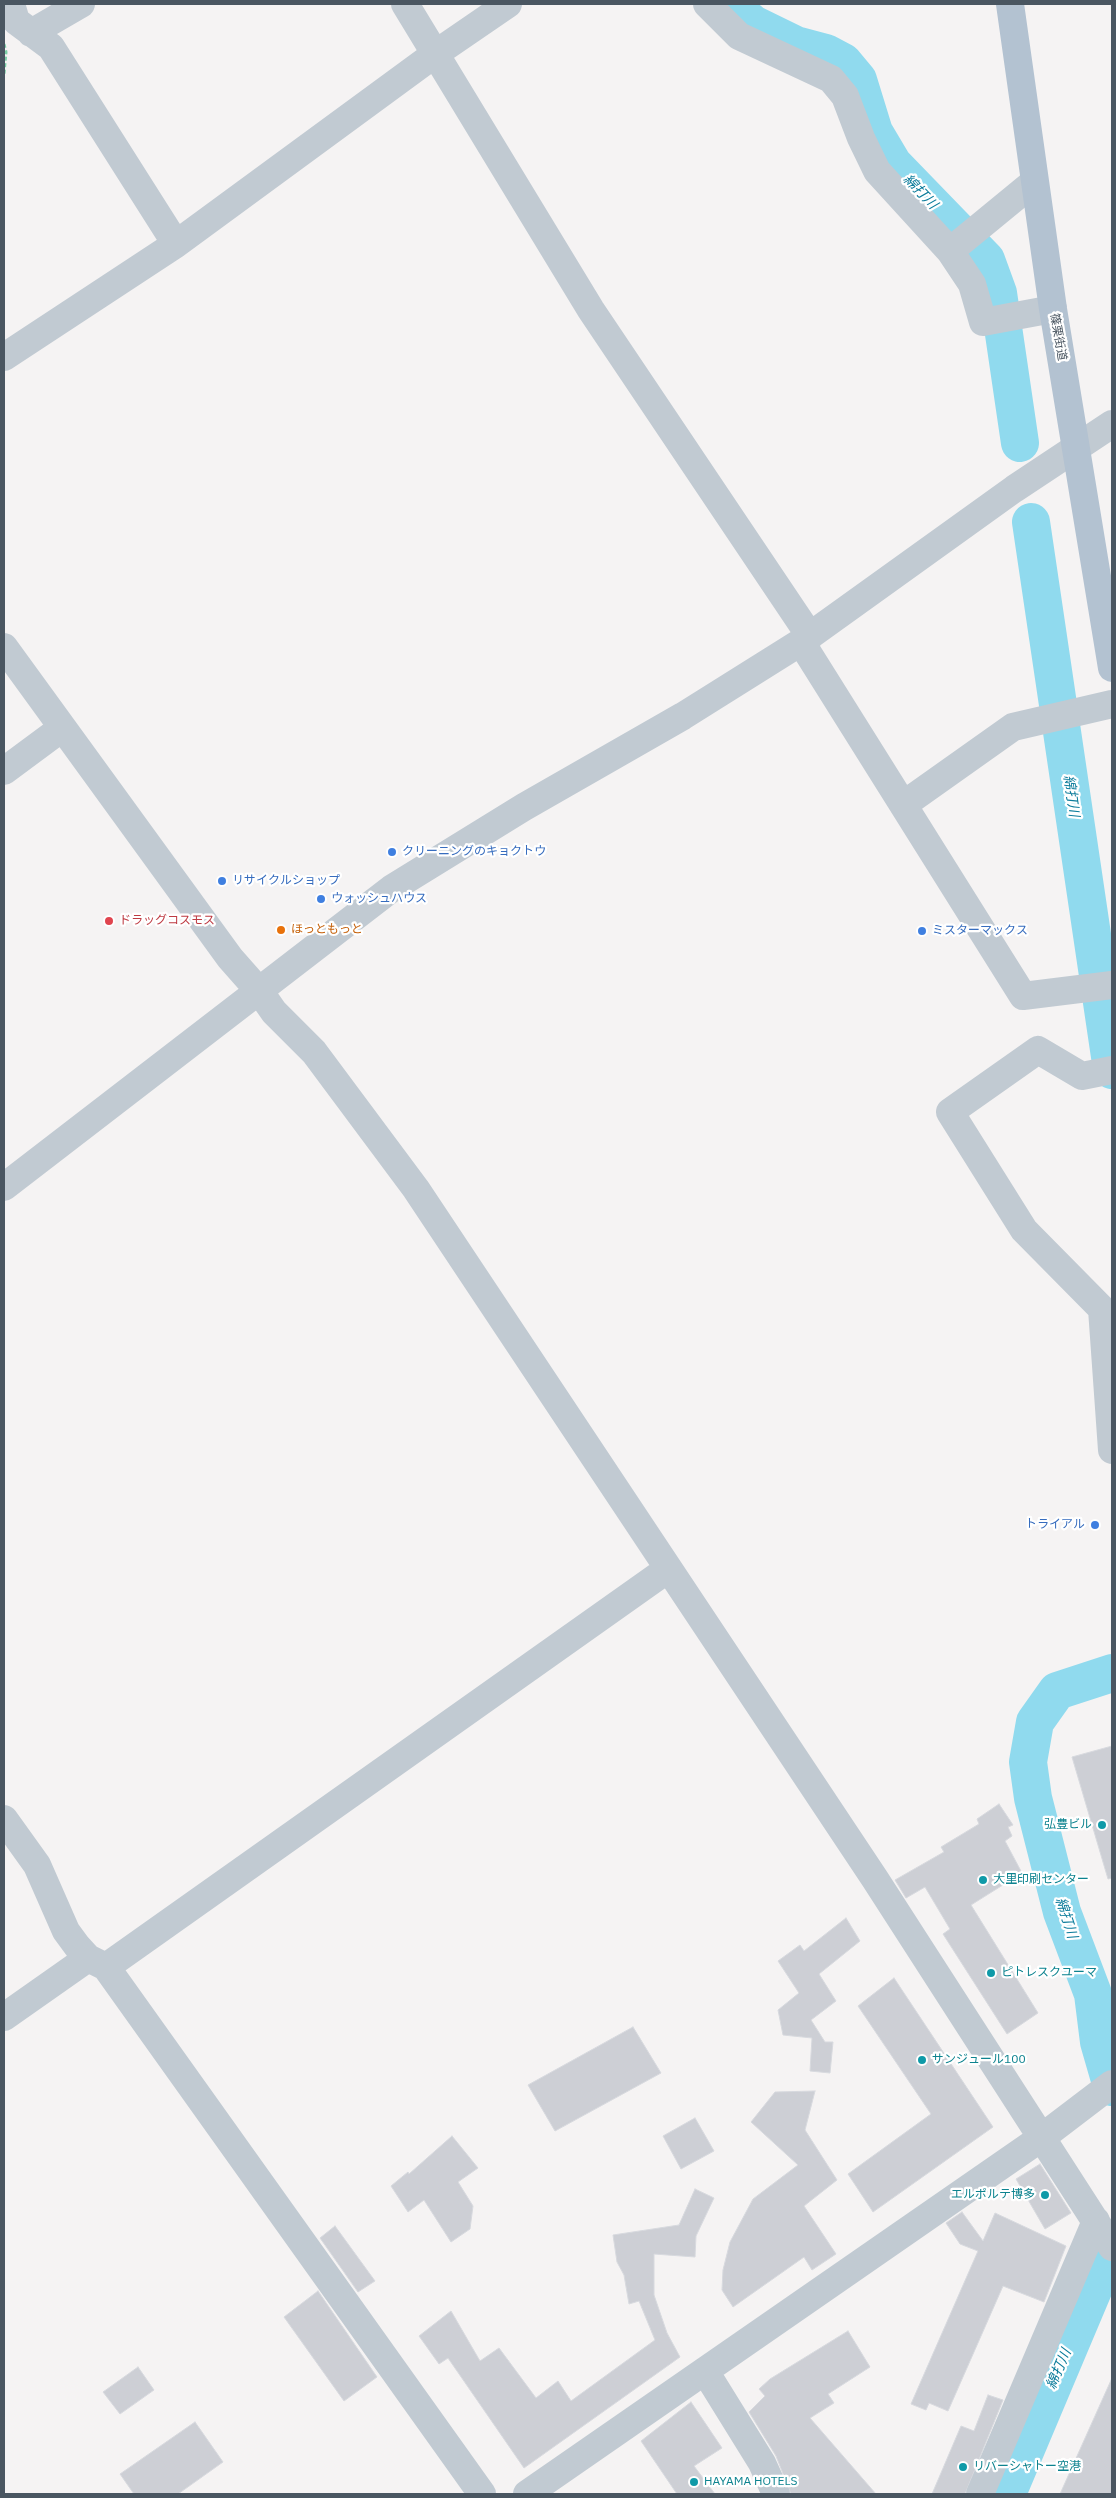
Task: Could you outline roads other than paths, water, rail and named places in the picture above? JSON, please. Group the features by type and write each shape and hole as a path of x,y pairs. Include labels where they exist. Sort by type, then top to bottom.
{"main road":[{"name":"篠栗街道","path":"1010,4 1053,309 1112,668"}],"street":[{"path":"11,4 16,21 51,47 176,244"},
{"path":"31,33 81,4"},
{"path":"405,4 592,310 805,639 903,805 1023,996 1112,985"},
{"path":"4,358 176,244 435,54 508,4"},
{"path":"707,4 739,36 831,79 845,96 861,138 877,171 959,243 983,322 1053,309"},
{"path":"959,243 1034,182"},
{"path":"4,1187 260,992 300,958 391,889 524,807 683,716 805,639 1014,489 1112,424"},
{"path":"4,647 230,958 260,992 274,1012 314,1052 416,1189 869,1870 1105,2235 980,2494"},
{"path":"903,805 1014,727 1112,704"},
{"path":"4,771 62,728"},
{"path":"1112,1070 1082,1076 1038,1050 950,1112 1024,1230 1102,1309 1112,1450"},
{"path":"4,2017 97,1962 668,1569"},
{"path":"4,1819 37,1865 66,1931 97,1962 482,2494"},
{"path":"527,2494 1041,2138 1103,2090"},
{"path":"705,2371 762,2463 776,2494"}],"waterway":[{"name":"綿打川","path":"729,4 753,24 796,45 826,53 843,62 858,80 874,132 893,164 986,260 998,293 1020,443"},
{"name":"綿打川","path":"1031,522 1112,1070"},
{"name":"綿打川","path":"1112,1673 1057,1691 1035,1722 1028,1762 1033,1798 1062,1912 1093,1994 1099,2042 1112,2087"},
{"name":"綿打川","path":"1007,2494 1112,2245"}],"place":[{"name":"クリーニングのキョクトウ","path":"392,852"},
{"name":"リサイクルショップ","path":"222,881"},
{"name":"ウォッシュハウス","path":"321,899"},
{"name":"ドラッグコスモス","path":"109,921"},
{"name":"ほっともっと","path":"281,930"},
{"name":"ミスターマックス","path":"922,931"},
{"name":"トライアル","path":"1095,1525"},
{"name":"弘豊ビル","path":"1102,1825"},
{"name":"大里印刷センター","path":"983,1880"},
{"name":"ピトレスクユーマ","path":"991,1973"},
{"name":"サンジュール100","path":"922,2060"},
{"name":"エルポルテ博多","path":"1045,2195"},
{"name":"リバーシャトー空港","path":"963,2467"},
{"name":"HAYAMA HOTELS","path":"694,2482"}]}
